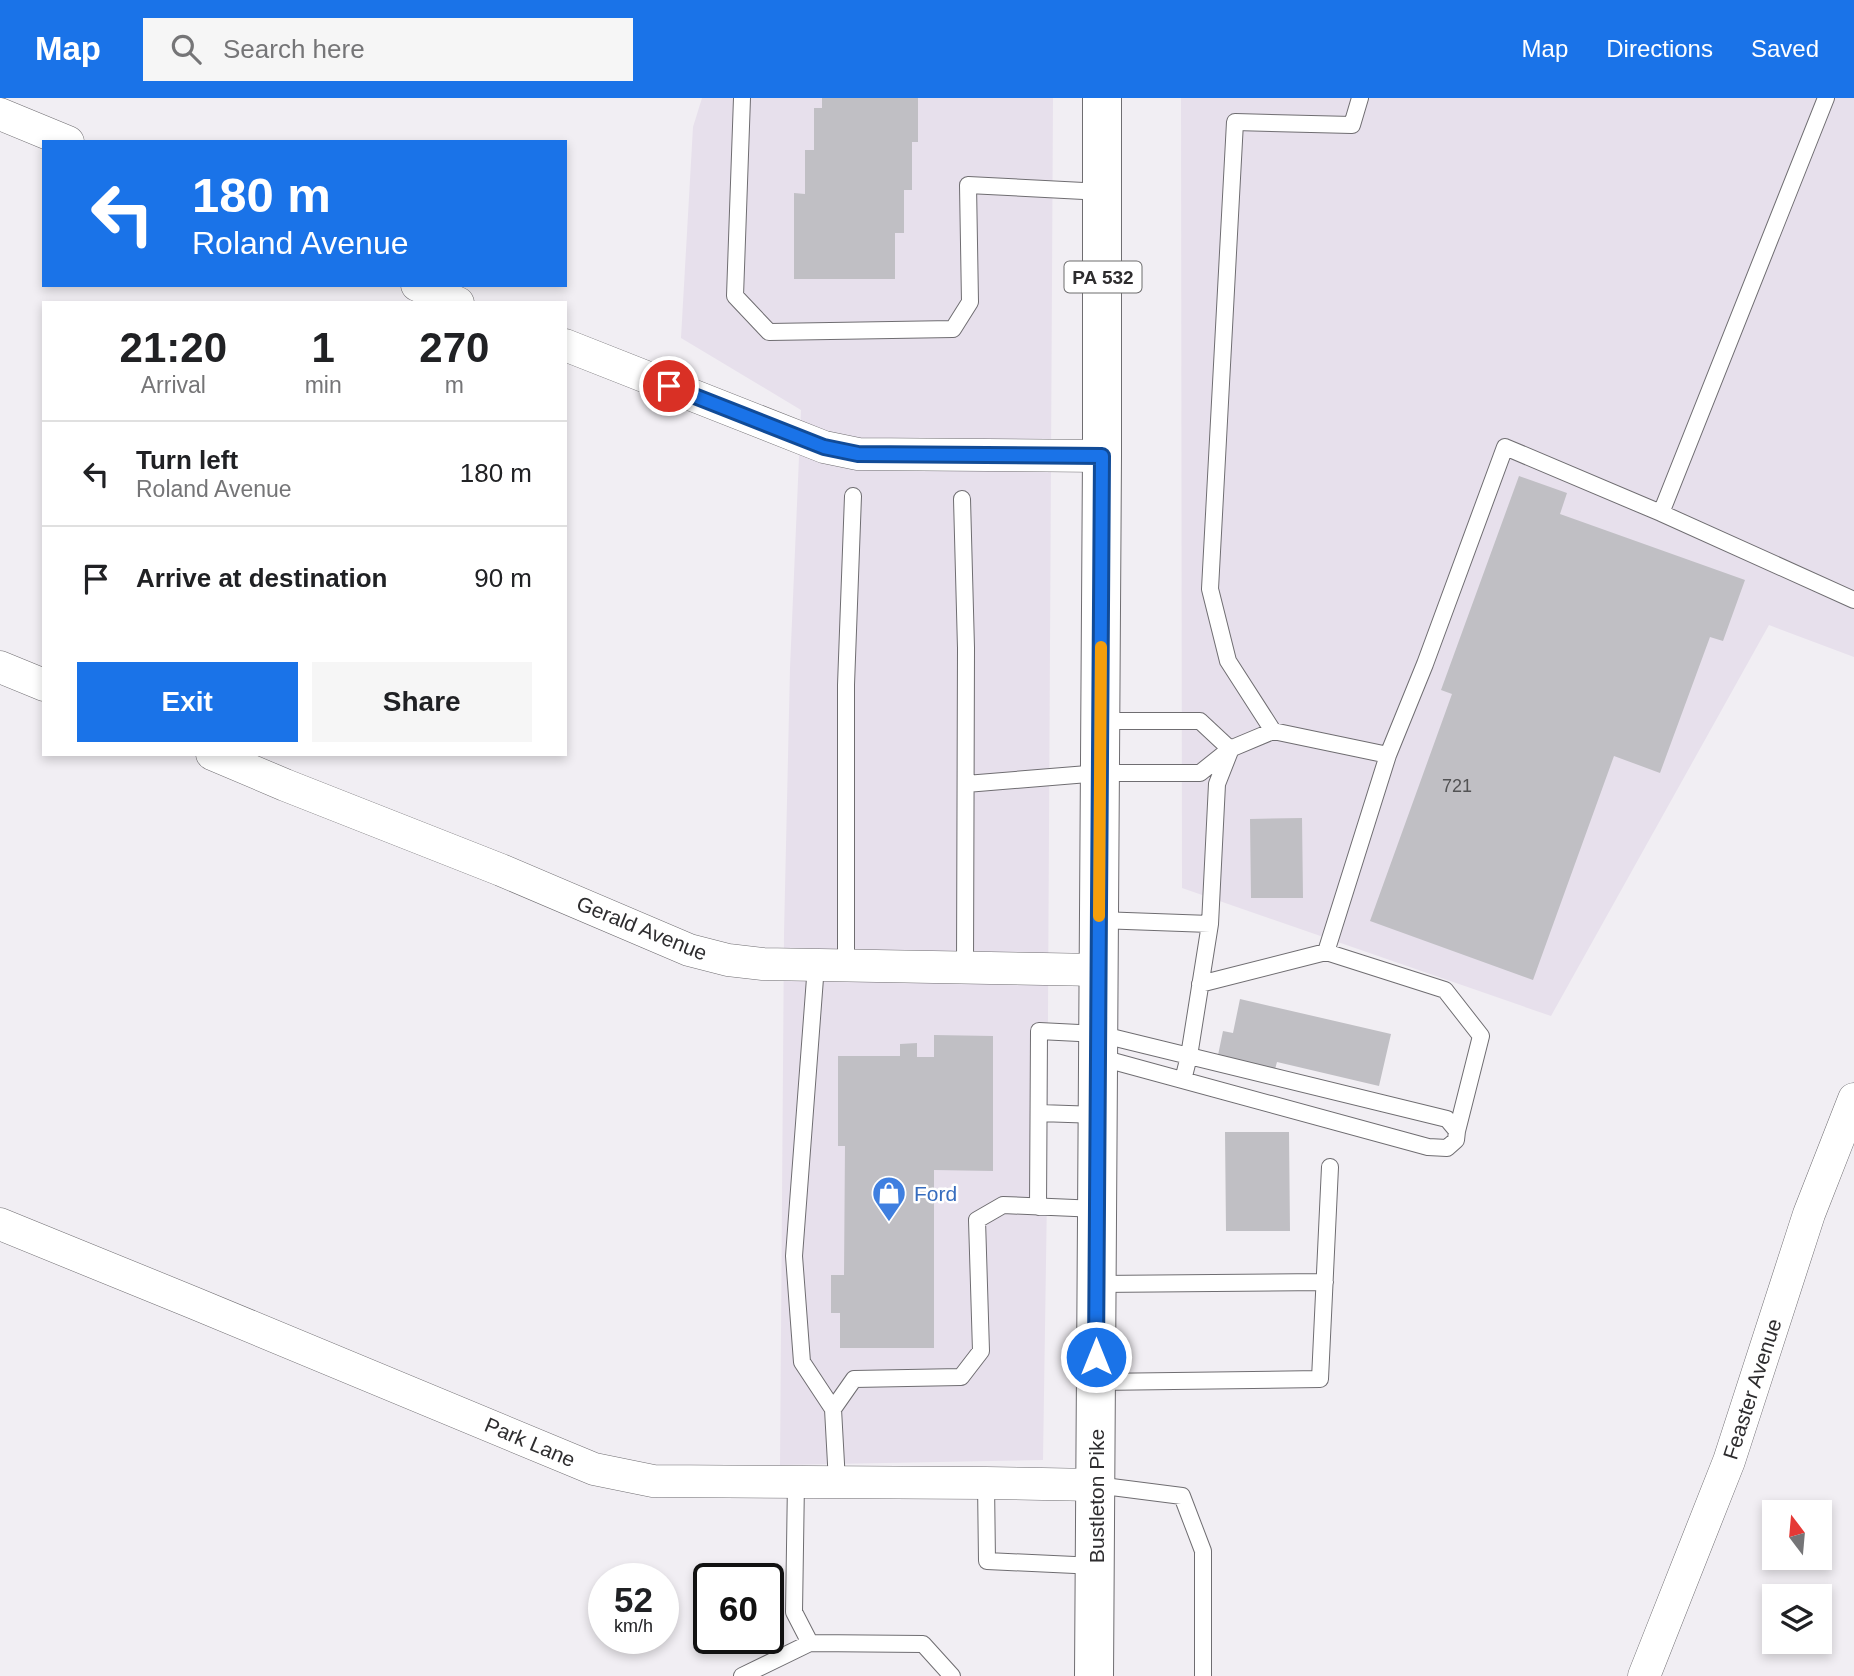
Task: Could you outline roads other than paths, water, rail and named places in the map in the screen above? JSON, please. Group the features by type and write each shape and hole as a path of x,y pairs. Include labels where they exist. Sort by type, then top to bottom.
{"main road":[{"name":"Bustleton Pike","path":"1094,1676 1101,721 1102,98"}],"street":[{"path":"0,114 63,140"},
{"path":"422,287 453,301"},
{"path":"567,346 824,447 858,454 1102,456"},
{"path":"0,667 42,684"},
{"name":"Gerald Avenue","path":"217,756 501,870 689,950 728,960 763,964 1099,970"},
{"name":"Feaster Avenue","path":"1644,1676 1729,1461 1809,1214 1854,1099"},
{"name":"Park Lane","path":"0,1224 594,1469 653,1481 1096,1485"}],"lane":[{"path":"742,98 734,296 769,332 953,328 970,302 968,185 1103,192"},
{"path":"1273,731 1228,661 1210,589 1235,122 1352,125 1360,98"},
{"path":"1661,513 1826,98"},
{"path":"1326,952 1388,755 1505,447 1661,513 1854,600"},
{"path":"837,1482 834,1409 802,1362 793,1256 831,965 853,496"},
{"path":"962,499 966,648 965,968"},
{"path":"1101,721 1200,720 1230,749"},
{"path":"965,784 1100,773 1199,773 1230,749 1273,731 1388,755"},
{"path":"1184,1080 1210,924 1217,784 1230,749"},
{"path":"1099,920 1210,924"},
{"path":"1099,1045 1184,1080 1428,1147 1447,1148 1456,1140 1481,1036 1445,990 1326,952 1200,984"},
{"path":"1038,1207 1039,1031 1099,1045 1189,1056 1447,1119 1457,1131"},
{"path":"1039,1113 1098,1115"},
{"path":"1096,1382 1320,1379 1330,1167"},
{"path":"834,1409 854,1379 961,1377 981,1351 977,1220 1003,1205 1098,1209"},
{"path":"1097,1284 1325,1282"},
{"path":"796,1482 794,1612 810,1643"},
{"path":"986,1483 987,1561 1096,1566"},
{"path":"1096,1485 1182,1496 1203,1551 1203,1676"},
{"path":"742,1676 810,1643 923,1644 951,1676"}],"place":[{"name":"Ford","path":"889,1223"}]}
